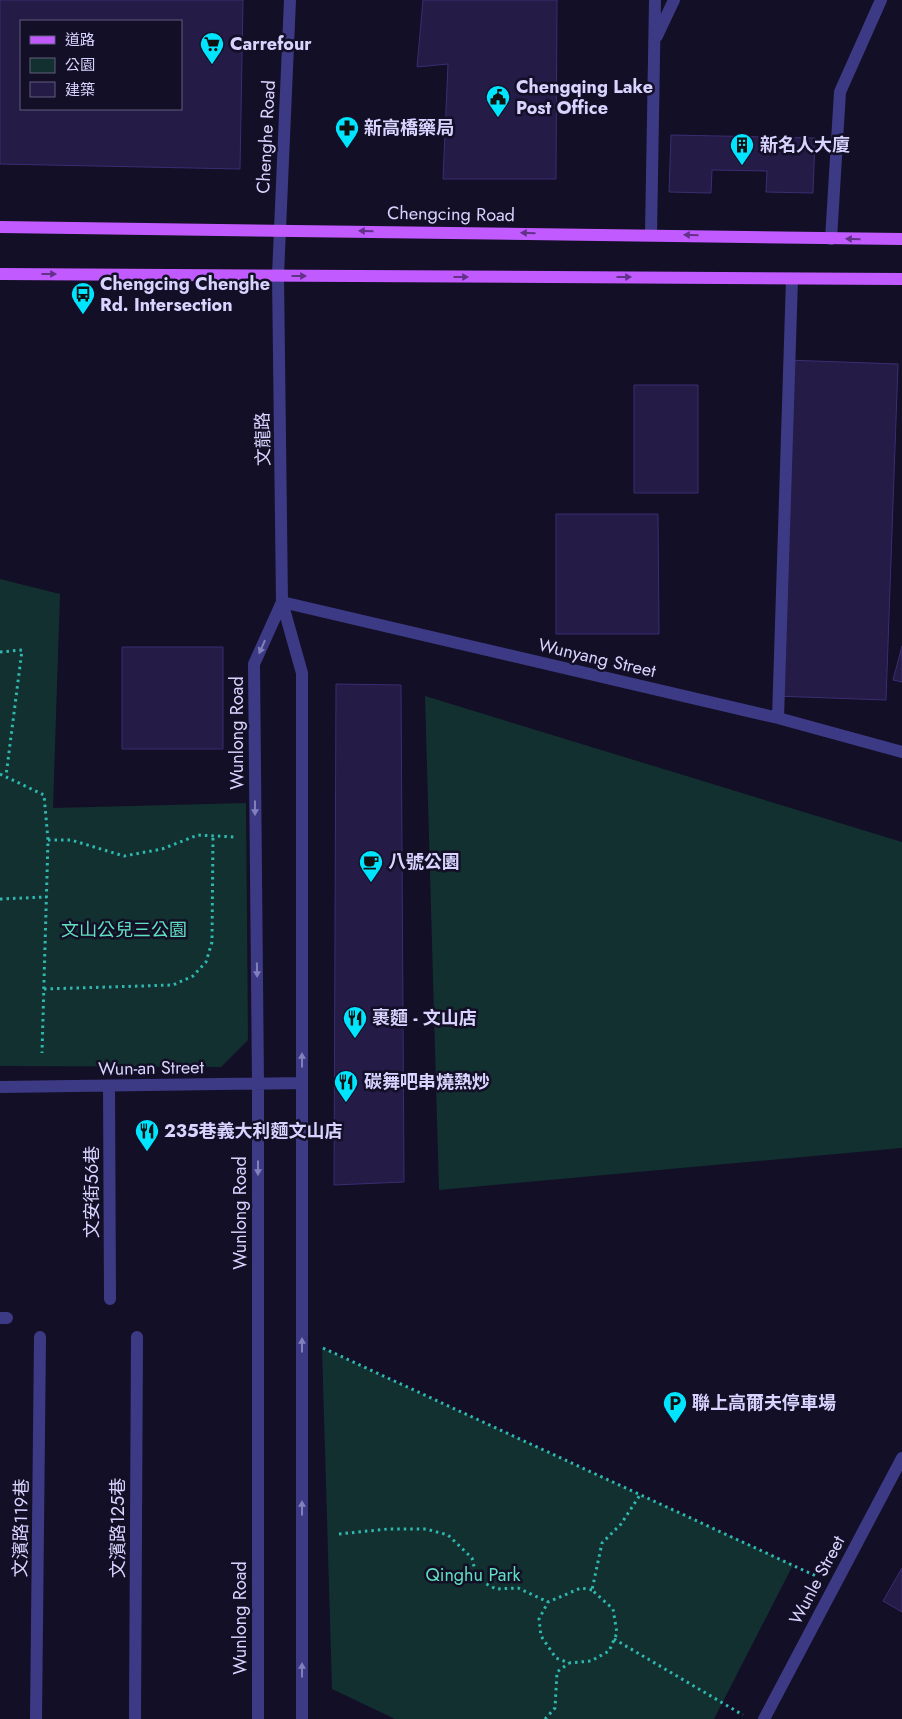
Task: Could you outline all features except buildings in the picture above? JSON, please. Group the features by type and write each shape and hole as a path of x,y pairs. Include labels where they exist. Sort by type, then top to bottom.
{"main road":[{"name":"Chengcing Road","path":"0,227 651,234 902,240"},
{"path":"0,274 902,278"}],"street":[{"name":"Chenghe Road","path":"278,275 290,0"},
{"path":"651,234 655,0"},
{"path":"655,40 674,0"},
{"path":"831,239 840,92 881,0"},
{"name":"文龍路","path":"278,275 282,602"},
{"path":"778,718 792,279"},
{"path":"282,602 302,673 302,1719"},
{"name":"Wunyang Street","path":"282,602 778,718 902,752"},
{"name":"Wunlong Road","path":"258,1719 258,1084 254,664 282,602"},
{"name":"Wun-an Street","path":"0,1087 302,1083"},
{"name":"文安街56巷","path":"110,1086 110,1299"},
{"name":"文濱路119巷","path":"36,1719 40,1337"},
{"name":"文濱路125巷","path":"135,1719 137,1337"},
{"name":"Wunle Street","path":"764,1719 902,1458"}],"path":[{"path":"0,652 22,650 6,776"},
{"path":"0,774 44,795 48,840 42,1053"},
{"path":"48,840 71,840 124,856 162,849 198,835 255,838"},
{"path":"44,988 173,985 193,976 206,962 212,942 213,836"},
{"path":"0,899 46,896"},
{"path":"302,1347 322,1348 835,1585"},
{"path":"592,1590 602,1542 622,1524 640,1494"},
{"path":"339,1534 388,1529 426,1529 448,1536 472,1558 477,1579 496,1589 518,1588 548,1602"},
{"path":"581,1588 592,1590 612,1609 617,1634 609,1651 591,1661 569,1663 556,1658 541,1636 539,1619 548,1602 581,1588"},
{"path":"614,1639 750,1719"},
{"path":"545,1719 555,1708 557,1672 569,1663"}],"green space":[{"name":"文山公兒三公園","path":"0,579 60,594 53,808 246,803 248,1040 221,1067 0,1066"},
{"path":"425,696 902,842 902,1148 439,1190"},
{"name":"Qinghu Park","path":"322,1348 793,1565 714,1719 395,1719 332,1689"}],"place":[{"name":"Carrefour","path":"212,65"},
{"name":"Chengqing Lake Post Office","path":"498,118"},
{"name":"新高橋藥局","path":"347,149"},
{"name":"新名人大廈","path":"742,166"},
{"name":"Chengcing Chenghe Rd. Intersection","path":"83,315"},
{"name":"八號公園","path":"371,883"},
{"name":"裹麵 - 文山店","path":"355,1039"},
{"name":"碳舞吧串燒熱炒","path":"346,1103"},
{"name":"235巷義大利麵文山店","path":"147,1152"},
{"name":"聯上高爾夫停車場","path":"675,1424"}]}
